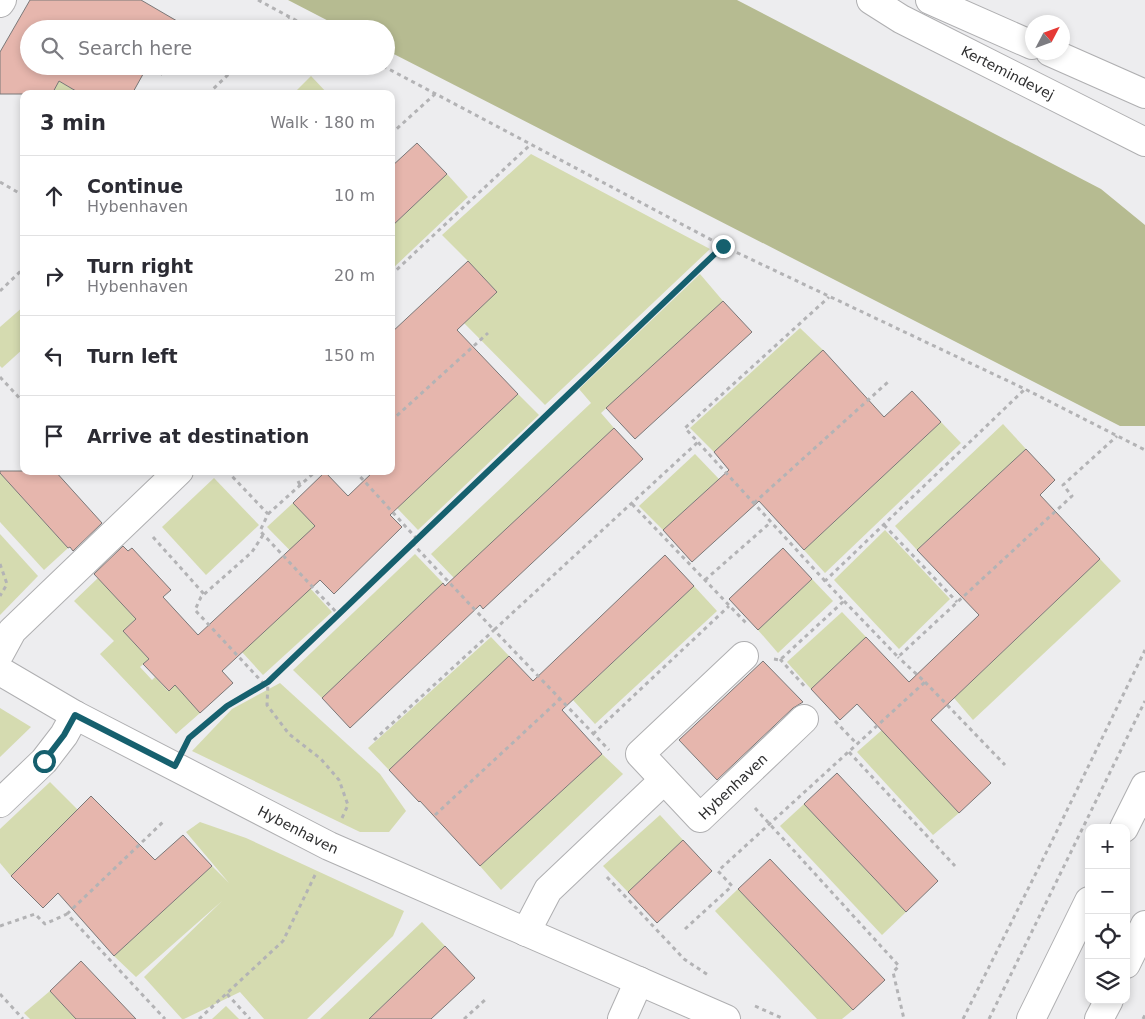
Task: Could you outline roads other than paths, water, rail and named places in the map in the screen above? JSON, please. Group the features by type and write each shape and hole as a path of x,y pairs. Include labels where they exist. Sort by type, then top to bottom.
{"street":[{"name":"Kertemindevej","path":"871,0 910,23 1114,128 1145,142"},
{"path":"930,0 1025,42"},
{"path":"1068,60 1145,94"},
{"path":"0,653 12,630 175,475"},
{"name":"Hybenhaven","path":"744,656 640,754 700,818 804,719"},
{"name":"Hybenhaven","path":"0,671 75,715 329,846 726,1019"},
{"path":"0,803 44,761 64,735 75,715"},
{"path":"526,932 548,890 664,780"},
{"path":"1126,824 1145,786"},
{"path":"1031,1019 1085,908"},
{"path":"1128,959 1145,925"},
{"path":"622,1019 639,981"},
{"path":"1099,1019 1106,1004"}]}
